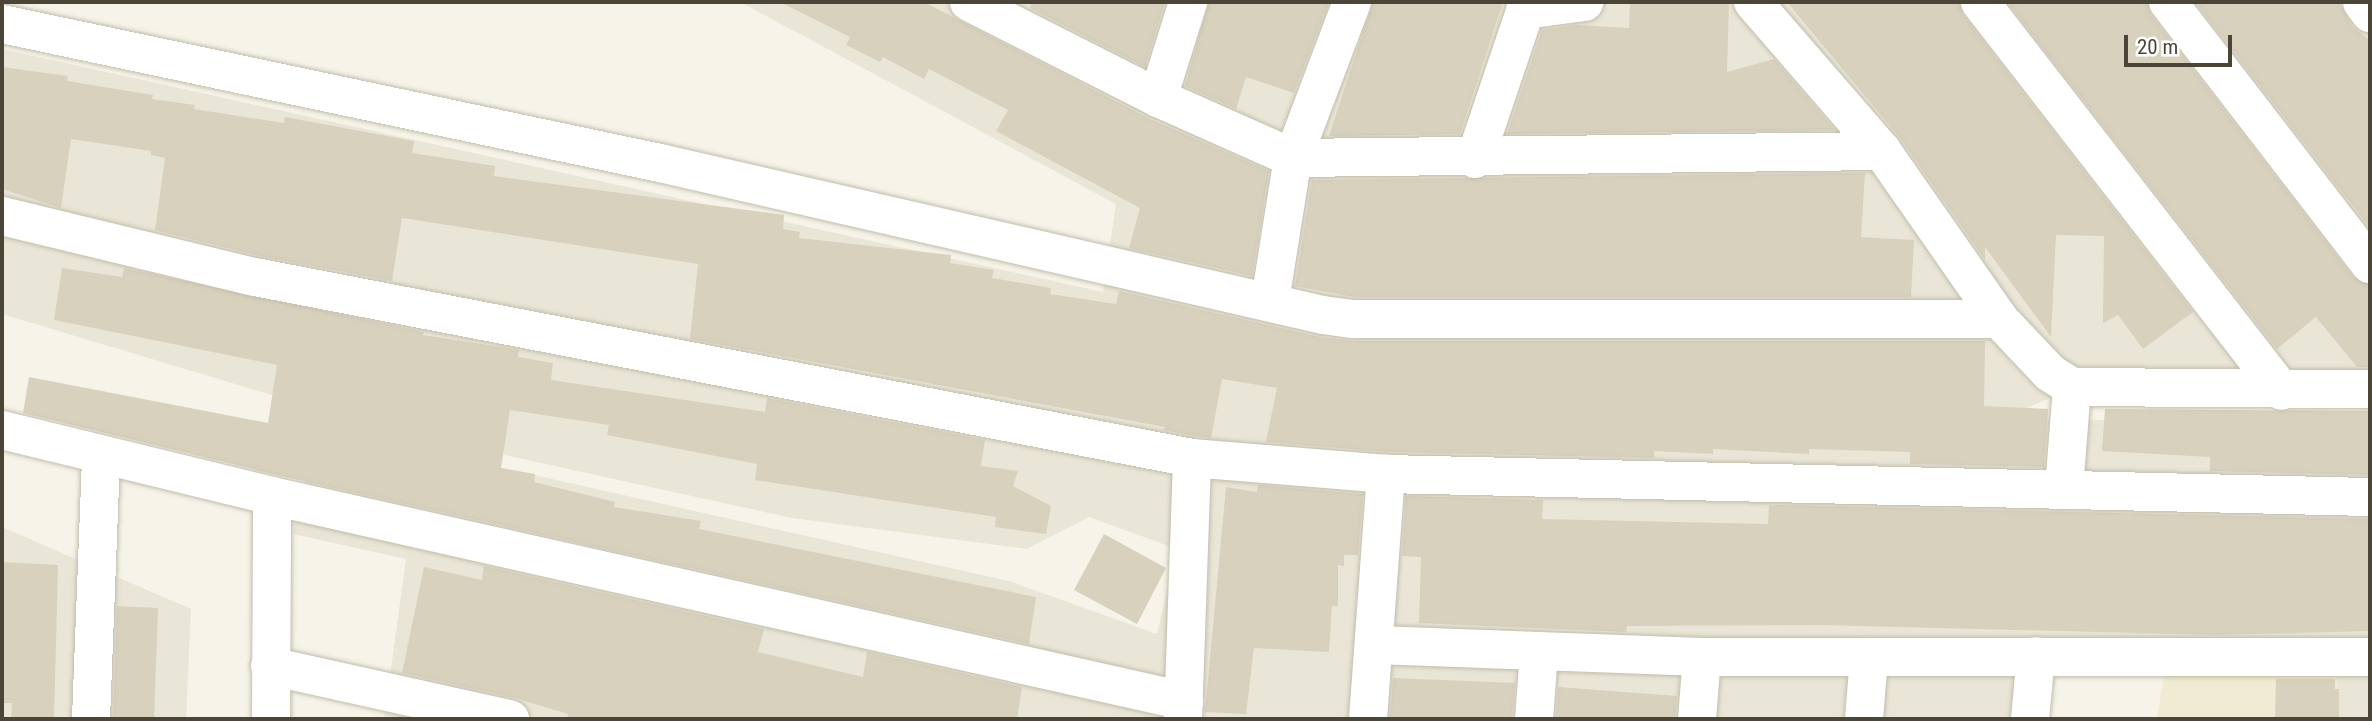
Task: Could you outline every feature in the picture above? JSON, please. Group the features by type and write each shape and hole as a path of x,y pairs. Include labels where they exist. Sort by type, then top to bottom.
{"street":[{"path":"1158,98 1188,2"},
{"path":"1270,301 1293,158 1352,2"},
{"path":"1475,159 1527,6 1584,2"},
{"path":"1753,2 1882,151 1998,319 2050,373 2071,387 2282,391 2370,389"},
{"path":"1980,2 2282,391"},
{"path":"2168,2 2370,264"},
{"path":"2362,2 2370,13"},
{"path":"993,7 1158,98 1293,158 1475,159 1882,151"},
{"path":"2,24 647,160 1353,319 1998,319"},
{"path":"2,216 255,277 1192,458 1386,474 2370,497"},
{"path":"2064,489 2071,387"},
{"path":"2,430 101,457 1184,710 1192,458"},
{"path":"91,719 101,457"},
{"path":"1368,719 1376,645 1386,474"},
{"path":"271,719 272,496"},
{"path":"1376,645 1702,657 2370,657"},
{"path":"1534,719 1539,652"},
{"path":"2030,719 2036,656"},
{"path":"1697,719 1702,657"},
{"path":"1864,719 1869,657"},
{"path":"270,666 510,719"}],"shaded area":[{"path":"740,2 2370,2 2370,387 2086,382 2004,418 2370,425 2370,719 2339,719 2336,660 2049,650 2043,719 384,719 406,559 293,534 318,427 1009,581 1157,634 1177,549 1089,517 1027,549 792,518 382,428 2,314 2,49 1103,292 1116,204"},
{"path":"2,527 191,609 186,719 2,719"},
{"path":"2167,654 2336,659 2339,719 2157,719"}],"building":[{"path":"780,2 924,2 1148,118 1269,171 1252,276 1129,248 1140,208 996,131 1008,110 929,69 924,79 883,57 880,62 846,45 850,37"},
{"path":"1032,2 1165,2 1145,67 1030,8"},
{"path":"1209,2 1329,2 1294,93 1246,77 1236,109 1185,86"},
{"path":"1373,2 1503,2 1460,134 1329,136"},
{"path":"1630,2 1729,2 1727,72 1774,59 1835,130 1507,134 1542,30 1577,25 1629,28"},
{"path":"1787,2 1959,2 1963,15 2193,312 2143,349 2118,315 2103,323 2104,236 2056,235 2051,337 1985,247 1985,260 1900,138"},
{"path":"2007,2 2147,2 2151,15 2353,277 2370,285 2370,367 2357,367 2316,317 2277,349"},
{"path":"2195,2 2339,2 2352,26 2370,41 2370,228"},
{"path":"2,67 68,76 67,81 153,95 152,99 195,105 194,109 284,123 285,117 414,141 412,153 495,166 494,176 784,215 783,229 800,232 799,238 951,255 950,263 994,270 992,278 1051,288 1050,294 1116,304 1119,291 1320,337 1353,341 1985,341 1984,406 2048,409 2044,467 1910,464 1910,452 1809,449 1809,454 1713,449 1713,454 1654,451 1654,458 1387,452 1266,442 1277,388 1222,379 1211,438 1164,430 1165,427 690,339 698,264 402,218 392,281 260,256 155,230 165,158 151,155 151,151 71,139 61,208 2,189"},
{"path":"1865,173 1861,237 1914,240 1911,297 1354,297 1295,286 1312,180"},
{"path":"62,268 122,277 124,268 424,332 423,335 519,350 518,357 553,363 551,380 765,412 767,398 985,440 981,466 1018,471 1013,486 1051,506 1046,534 995,527 996,517 755,480 757,464 607,435 609,425 510,410 501,468 535,474 534,482 615,502 614,507 701,521 699,529 1036,597 1029,644 277,475 23,413 29,377 268,423 277,365 54,320"},
{"path":"2105,409 2370,411 2370,475 2210,471 2210,457 2102,451"},
{"path":"1258,485 1363,494 1358,555 1344,555 1344,566 1338,565 1338,606 1332,606 1329,652 1254,648 1246,714 1205,712 1226,487 1257,492"},
{"path":"1406,496 1543,500 1542,519 1768,524 1769,506 1781,505 2370,519 2370,631 2215,635 1820,625 1627,626 1626,632 1419,623 1421,557 1402,556"},
{"path":"1104,534 1166,568 1137,624 1074,590"},
{"path":"2,562 58,565 54,719 11,719 12,703 2,703"},
{"path":"484,566 764,629 758,652 863,677 867,652 1022,687 1017,719 567,719 568,714 515,698 402,673 424,567 482,580"},
{"path":"117,606 158,608 154,719 113,719"},
{"path":"1393,678 1515,683 1512,719 1390,719"},
{"path":"2276,679 2335,679 2335,689 2339,689 2339,719 2275,719"},
{"path":"1558,687 1677,696 1675,719 1556,719"}]}
